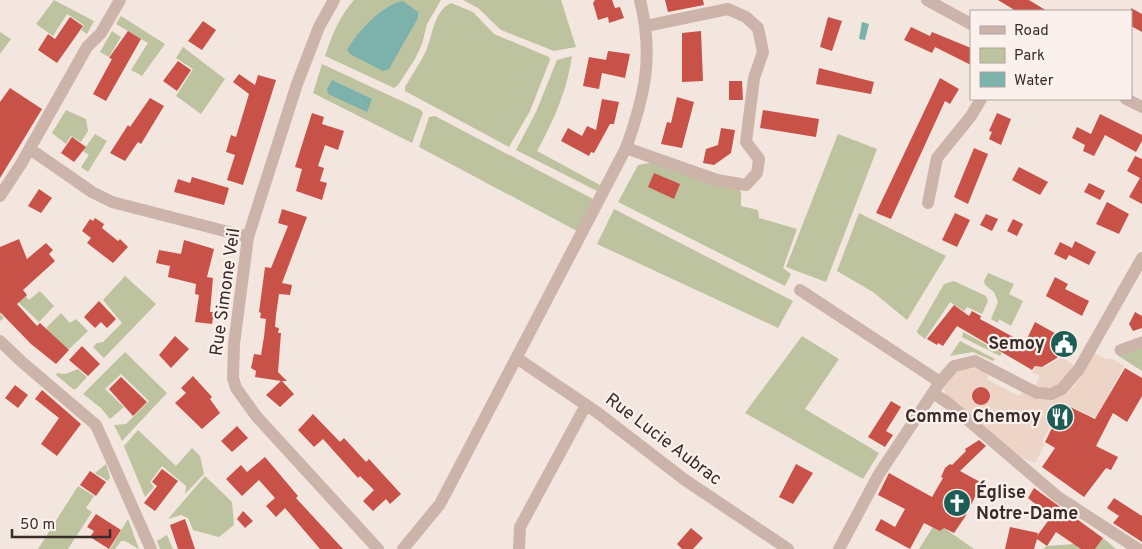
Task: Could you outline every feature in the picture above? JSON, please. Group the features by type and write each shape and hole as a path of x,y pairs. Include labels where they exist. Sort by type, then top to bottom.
{"street":[{"path":"0,196 30,149 87,47 101,33 120,0"},
{"name":"Rue Simone Veil","path":"334,0 319,27 297,84 248,237 234,344 233,378 236,388 257,417 378,549"},
{"path":"404,549 440,504 518,359 626,148 641,102 648,57 646,26 640,0"},
{"path":"927,0 970,23"},
{"path":"626,148 717,180 746,185 757,173 759,159 746,142 754,78 763,52 758,28 746,17 728,9 646,26"},
{"path":"928,203 937,158 972,116 980,100"},
{"path":"1128,100 1142,107"},
{"path":"30,149 92,192 112,202 248,237"},
{"path":"839,549 879,474 940,382 954,366 975,361 1037,393 1051,394 1062,389 1069,383 1091,348 1142,258"},
{"path":"800,290 940,382"},
{"path":"0,341 96,425 151,549"},
{"path":"1120,350 1142,342"},
{"name":"Rue Lucie Aubrac","path":"518,359 586,405 685,480 788,549"},
{"path":"933,393 948,403 1058,497 1134,548"},
{"path":"519,549 520,527 586,405"}],"green space":[{"path":"54,0 94,21 87,34 81,30 84,25 67,14 53,36 36,24"},
{"path":"354,0 441,0 427,24 422,44 415,59 394,88 325,56 336,27"},
{"path":"463,0 561,0 576,47 554,51 501,30 478,8"},
{"path":"451,3 473,12 494,34 549,57 550,60 530,111 509,147 405,91 405,87 428,47 440,12"},
{"path":"121,16 165,44 142,76 131,70 148,43 116,24"},
{"path":"112,31 121,37 109,57 100,52"},
{"path":"0,32 11,39 0,54"},
{"path":"183,47 225,79 201,114 176,96 193,69 176,58"},
{"path":"572,56 567,81 559,105 537,151 600,185 597,191 516,150 536,112 557,60"},
{"path":"322,64 421,110 423,113 412,143 313,93"},
{"path":"66,110 86,119 88,131 81,142 71,136 66,144 52,133"},
{"path":"435,116 593,199 577,231 419,147 429,117"},
{"path":"95,134 107,141 88,172 81,167 89,155 83,151"},
{"path":"838,134 877,149 826,282 786,267"},
{"path":"654,162 739,189 741,192 741,206 758,210 759,218 797,229 783,268 791,274 785,286 618,202 638,165"},
{"path":"614,209 793,301 778,328 597,244"},
{"path":"859,213 946,256 907,320 873,292 837,271"},
{"path":"988,273 1014,284 1009,294 1023,301 1011,326 999,319 998,323 991,319 998,302 994,292 985,285 984,281"},
{"path":"125,276 156,304 104,358 93,347 97,343 103,342 122,323 103,300"},
{"path":"954,281 986,296 988,301 982,314 967,307 964,311 950,302 925,339 917,331 944,284"},
{"path":"20,289 29,300 40,291 54,306 39,322 16,300 0,314 0,307"},
{"path":"61,313 70,323 76,319 88,331 67,351 46,328"},
{"path":"963,332 1002,353 1000,356 962,337"},
{"path":"802,336 839,359 805,409 879,453 863,479 745,413"},
{"path":"960,341 995,359 993,361 973,352 950,356"},
{"path":"1142,347 1142,371 1117,355"},
{"path":"125,352 167,393 122,441 114,425 126,424 149,401 121,374 105,389 124,407 110,419 101,408 83,394"},
{"path":"78,369 87,377 76,389 73,389 56,375 57,373 65,374"},
{"path":"138,430 176,466 192,448 200,456 204,474 185,494 186,486 162,466 150,482 154,487 145,497 124,446"},
{"path":"106,464 110,477 108,481 95,473"},
{"path":"205,476 232,502 234,525 219,537 193,530 188,518 181,515 168,519"},
{"path":"78,486 94,496 86,508 92,512 68,549 38,549"},
{"path":"128,519 139,549 125,541 121,541 115,549 110,549"},
{"path":"933,527 940,531 944,528 974,549 919,549"},
{"path":"167,535 173,549 160,549 157,541"},
{"path":"1103,538 1116,549 1095,549"},
{"path":"1074,544 1082,549 1043,549 1047,546"}],"shaded area":[{"path":"1094,353 1106,359 1112,359 1124,366 1096,418 1063,403 1042,442 1045,444 1035,463 1015,456 950,401 943,388 952,375 963,369 975,368 989,374 987,379 1019,396 1022,392 1040,400 1048,400 1067,393 1075,385"},
{"path":"1061,357 1074,365 1061,383 1044,389 1035,386 1040,376 1032,372 1036,367 1045,367"}],"water":[{"path":"403,1 418,12 418,18 389,69 383,71 350,54 347,50 357,35 371,20 387,8"},
{"path":"862,22 869,24 865,40 859,39"},
{"path":"332,80 372,99 367,112 328,94 327,89"}],"building":[{"path":"595,0 612,0 615,8 620,7 624,18 609,23 608,17 598,20 593,3"},
{"path":"665,0 703,0 704,5 668,12"},
{"path":"998,0 1029,0 1045,10 1014,10"},
{"path":"1131,8 1142,14 1142,32 1132,27"},
{"path":"70,17 83,26 57,63 38,50 48,34 55,39"},
{"path":"828,17 842,21 832,51 820,47"},
{"path":"203,21 216,30 202,50 188,41"},
{"path":"911,27 930,36 932,32 970,48 970,64 935,47 932,53 904,40"},
{"path":"128,31 141,39 106,101 93,94 112,59 109,58"},
{"path":"701,31 703,81 682,82 682,33"},
{"path":"608,51 630,54 625,78 602,73 599,89 583,86 589,57 606,60"},
{"path":"178,61 191,70 177,91 163,81"},
{"path":"819,68 874,82 871,94 816,84"},
{"path":"239,74 255,85 258,75 276,80 243,185 227,180 235,155 226,152 231,135 236,137 249,94 233,82"},
{"path":"940,78 959,89 950,104 945,101 891,219 876,213"},
{"path":"729,81 742,81 743,100 729,100"},
{"path":"10,88 42,109 0,178 0,102"},
{"path":"677,97 694,102 682,148 661,144 667,122 671,123"},
{"path":"150,98 164,106 141,144 138,142 125,161 110,153 128,125 130,127"},
{"path":"602,99 619,102 614,124 610,124 594,153 591,152 589,156 561,141 568,128 582,136 587,126 596,130"},
{"path":"763,110 819,119 816,137 760,128"},
{"path":"312,113 324,117 322,124 344,131 338,150 325,145 318,166 324,168 320,181 327,183 322,200 296,191 302,169 295,167"},
{"path":"997,113 1011,119 1001,145 989,139 992,132 989,131"},
{"path":"1100,114 1142,135 1142,141 1136,152 1105,135 1094,156 1083,151 1085,145 1072,138 1077,127 1091,134"},
{"path":"721,128 735,130 731,153 714,165 703,163 706,149 718,145"},
{"path":"72,137 86,147 74,162 61,153"},
{"path":"974,148 988,154 968,204 954,197"},
{"path":"1135,156 1142,159 1142,204 1129,197 1140,178 1127,171"},
{"path":"1019,167 1048,182 1040,195 1012,180"},
{"path":"654,173 680,184 674,199 648,187"},
{"path":"192,177 229,188 224,205 174,192 178,179 190,183"},
{"path":"1089,183 1105,191 1100,200 1084,192"},
{"path":"39,189 52,198 41,213 28,206"},
{"path":"1107,202 1129,214 1119,234 1096,224"},
{"path":"282,209 307,217 282,283 292,285 290,295 279,294 276,315 275,327 279,328 278,333 281,333 278,372 287,381 282,381 294,394 280,407 266,395 281,381 255,377 256,371 251,368 254,354 261,355 264,337 266,319 260,318 261,313 259,312 265,267 271,268 288,226 278,223"},
{"path":"955,213 970,220 957,247 942,240"},
{"path":"986,214 998,219 992,231 980,225"},
{"path":"95,218 104,224 102,228 118,241 120,239 128,247 113,263 87,243 91,238 82,231 90,219 93,221"},
{"path":"1013,219 1023,224 1017,236 1007,231"},
{"path":"19,239 27,259 46,243 53,250 49,254 55,261 23,290 27,295 17,304 37,326 40,323 69,350 56,364 31,344 0,312 0,247"},
{"path":"184,240 214,249 207,277 213,278 210,312 214,312 212,324 195,322 199,295 195,294 196,284 168,277 170,266 156,263 159,250 181,254"},
{"path":"1075,241 1096,252 1089,265 1069,255 1066,260 1054,254 1060,242 1072,248"},
{"path":"1055,277 1068,284 1065,289 1089,301 1082,316 1046,296"},
{"path":"99,301 116,319 107,328 101,322 95,328 84,317"},
{"path":"954,305 969,316 972,311 981,316 980,319 1019,340 1020,337 1026,341 1035,322 1069,341 1057,358 1042,367 1035,366 1032,370 957,326 943,346 938,343 937,345 927,339"},
{"path":"1135,312 1142,316 1142,328 1133,331 1129,324"},
{"path":"175,336 189,349 171,368 159,355"},
{"path":"82,346 100,364 88,376 69,360"},
{"path":"1125,368 1142,378 1142,396 1127,422 1113,413 1096,446 1118,457 1111,470 1106,468 1084,497 1042,467 1055,448 1045,442 1064,404 1095,419"},
{"path":"193,376 212,397 210,399 220,413 202,429 175,403 186,393 181,388"},
{"path":"121,377 147,402 133,416 109,389"},
{"path":"15,385 28,395 18,408 5,398"},
{"path":"981,387 987,390 990,396 987,402 981,405 975,402 972,396 975,390"},
{"path":"42,390 81,424 57,456 41,444 59,418 35,399"},
{"path":"891,401 901,407 886,431 893,435 885,447 868,437"},
{"path":"313,414 340,442 344,438 366,462 369,459 401,494 390,504 386,499 373,511 363,501 374,490 360,476 358,478 323,439 314,447 298,430"},
{"path":"237,426 248,438 232,452 221,441"},
{"path":"979,440 986,446 960,471 982,483 965,517 954,533 944,528 940,531 924,523 910,549 875,530 881,519 895,527 905,509 878,495 889,473 932,497 943,478 941,477 945,468 950,464 952,465 966,451 965,449"},
{"path":"265,457 298,496 296,498 343,549 320,549 285,508 276,517 266,506 275,498 259,480 242,496 226,479 241,465 247,472"},
{"path":"796,464 813,473 793,504 779,497"},
{"path":"162,469 178,481 155,511 144,503 157,486 152,482"},
{"path":"90,471 106,482 96,496 80,485"},
{"path":"1034,488 1103,538 1095,549 1081,549 1056,532 1047,546 1037,539 1034,549 1005,549 1010,527 1038,533 1037,536 1051,517 1028,498"},
{"path":"1114,498 1142,516 1142,542 1113,523 1119,516 1107,508"},
{"path":"243,511 253,521 245,528 237,519"},
{"path":"96,514 121,530 109,549 90,537 94,531 87,527"},
{"path":"185,519 195,549 178,549 170,525"},
{"path":"691,528 703,538 693,549 682,549 677,544"}],"place":[{"name":"Semoy","path":"1064,344"},
{"name":"Comme Chemoy","path":"1060,417"},
{"name":"Église Notre-Dame","path":"957,503"}]}
